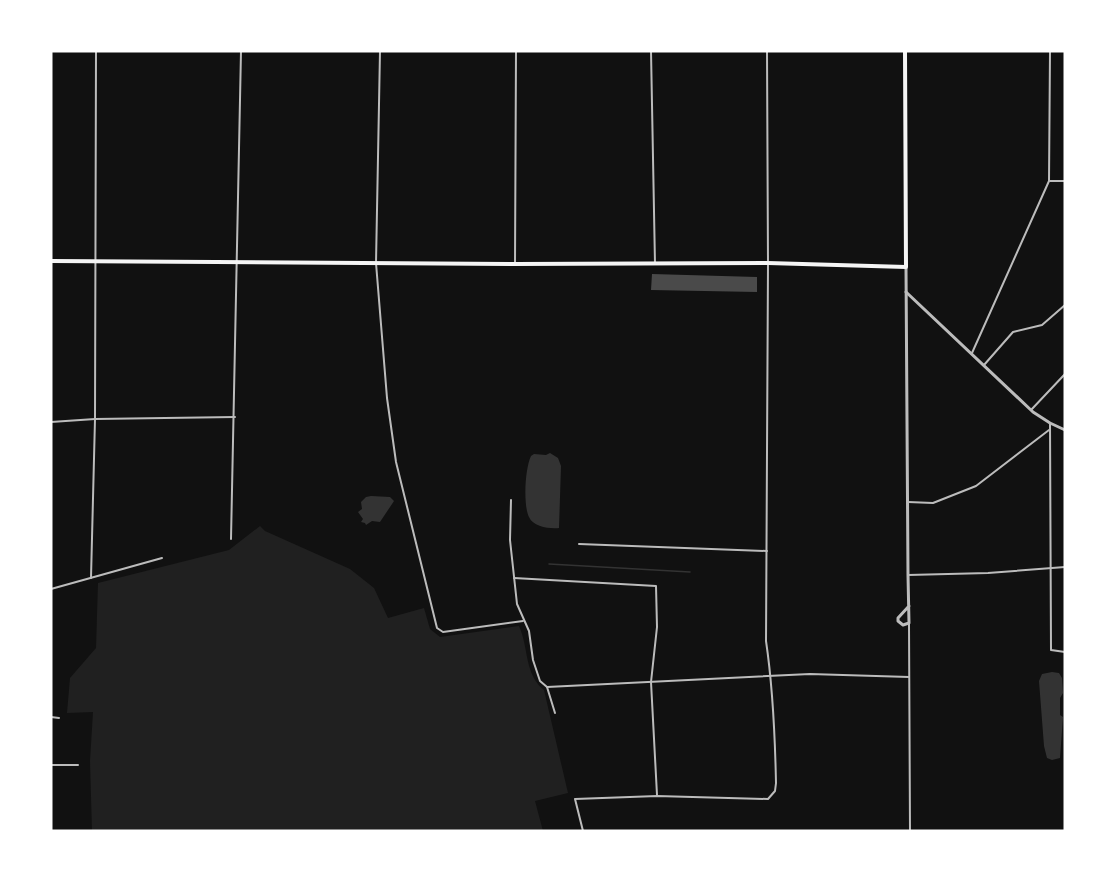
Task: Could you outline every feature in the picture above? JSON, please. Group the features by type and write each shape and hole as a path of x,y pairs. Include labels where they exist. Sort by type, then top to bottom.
{"main road":[{"path":"51,261 768,264 906,267 905,51"}],"street":[{"path":"91,578 95,419 96,51"},
{"path":"231,538 241,51"},
{"path":"380,51 376,263 387,398 396,462 437,628 443,633 523,621"},
{"path":"515,264 516,51"},
{"path":"651,51 655,264"},
{"path":"583,831 575,799 657,796 768,799 775,791 777,783 771,677 766,640 767,51"},
{"path":"972,353 1049,181 1050,51"},
{"path":"1049,181 1065,181"},
{"path":"906,267 910,831"},
{"path":"906,291 1030,410 1065,430"},
{"path":"984,364 1013,332 1042,326 1065,305"},
{"path":"1030,410 1065,374"},
{"path":"51,422 95,419 235,417"},
{"path":"1050,423 1052,650 1065,652"},
{"path":"908,502 933,503 976,486 1049,430"},
{"path":"511,500 510,540 517,604 529,631 533,660 540,681 547,687 555,713"},
{"path":"579,544 767,550"},
{"path":"51,589 162,558"},
{"path":"908,575 988,573 1065,567"},
{"path":"514,578 656,586 657,627 651,682 657,796"},
{"path":"909,606 900,615 898,621 903,625 909,623"},
{"path":"547,687 810,674 909,677"},
{"path":"51,717 59,717"},
{"path":"51,765 78,765"}],"shaded area":[{"path":"550,453 558,458 561,466 559,528 547,528 534,523 527,511 525,496 526,477 531,456"},
{"path":"371,496 390,497 394,501 380,522 372,521 366,525 361,522 363,519 358,512 362,509 361,502"},
{"path":"260,526 265,531 350,569 374,588 388,618 424,608 430,629 440,637 519,626 530,669 544,690 568,793 535,801 543,831 92,831 90,761 93,712 67,713 70,678 96,648 98,583 229,550"},
{"path":"1059,673 1062,678 1063,693 1060,698 1060,715 1063,717 1060,758 1052,760 1047,758 1044,746 1039,681 1042,674"}],"building":[{"path":"652,274 757,277 757,292 651,290"}],"waterway":[{"path":"549,564 690,572"}]}
